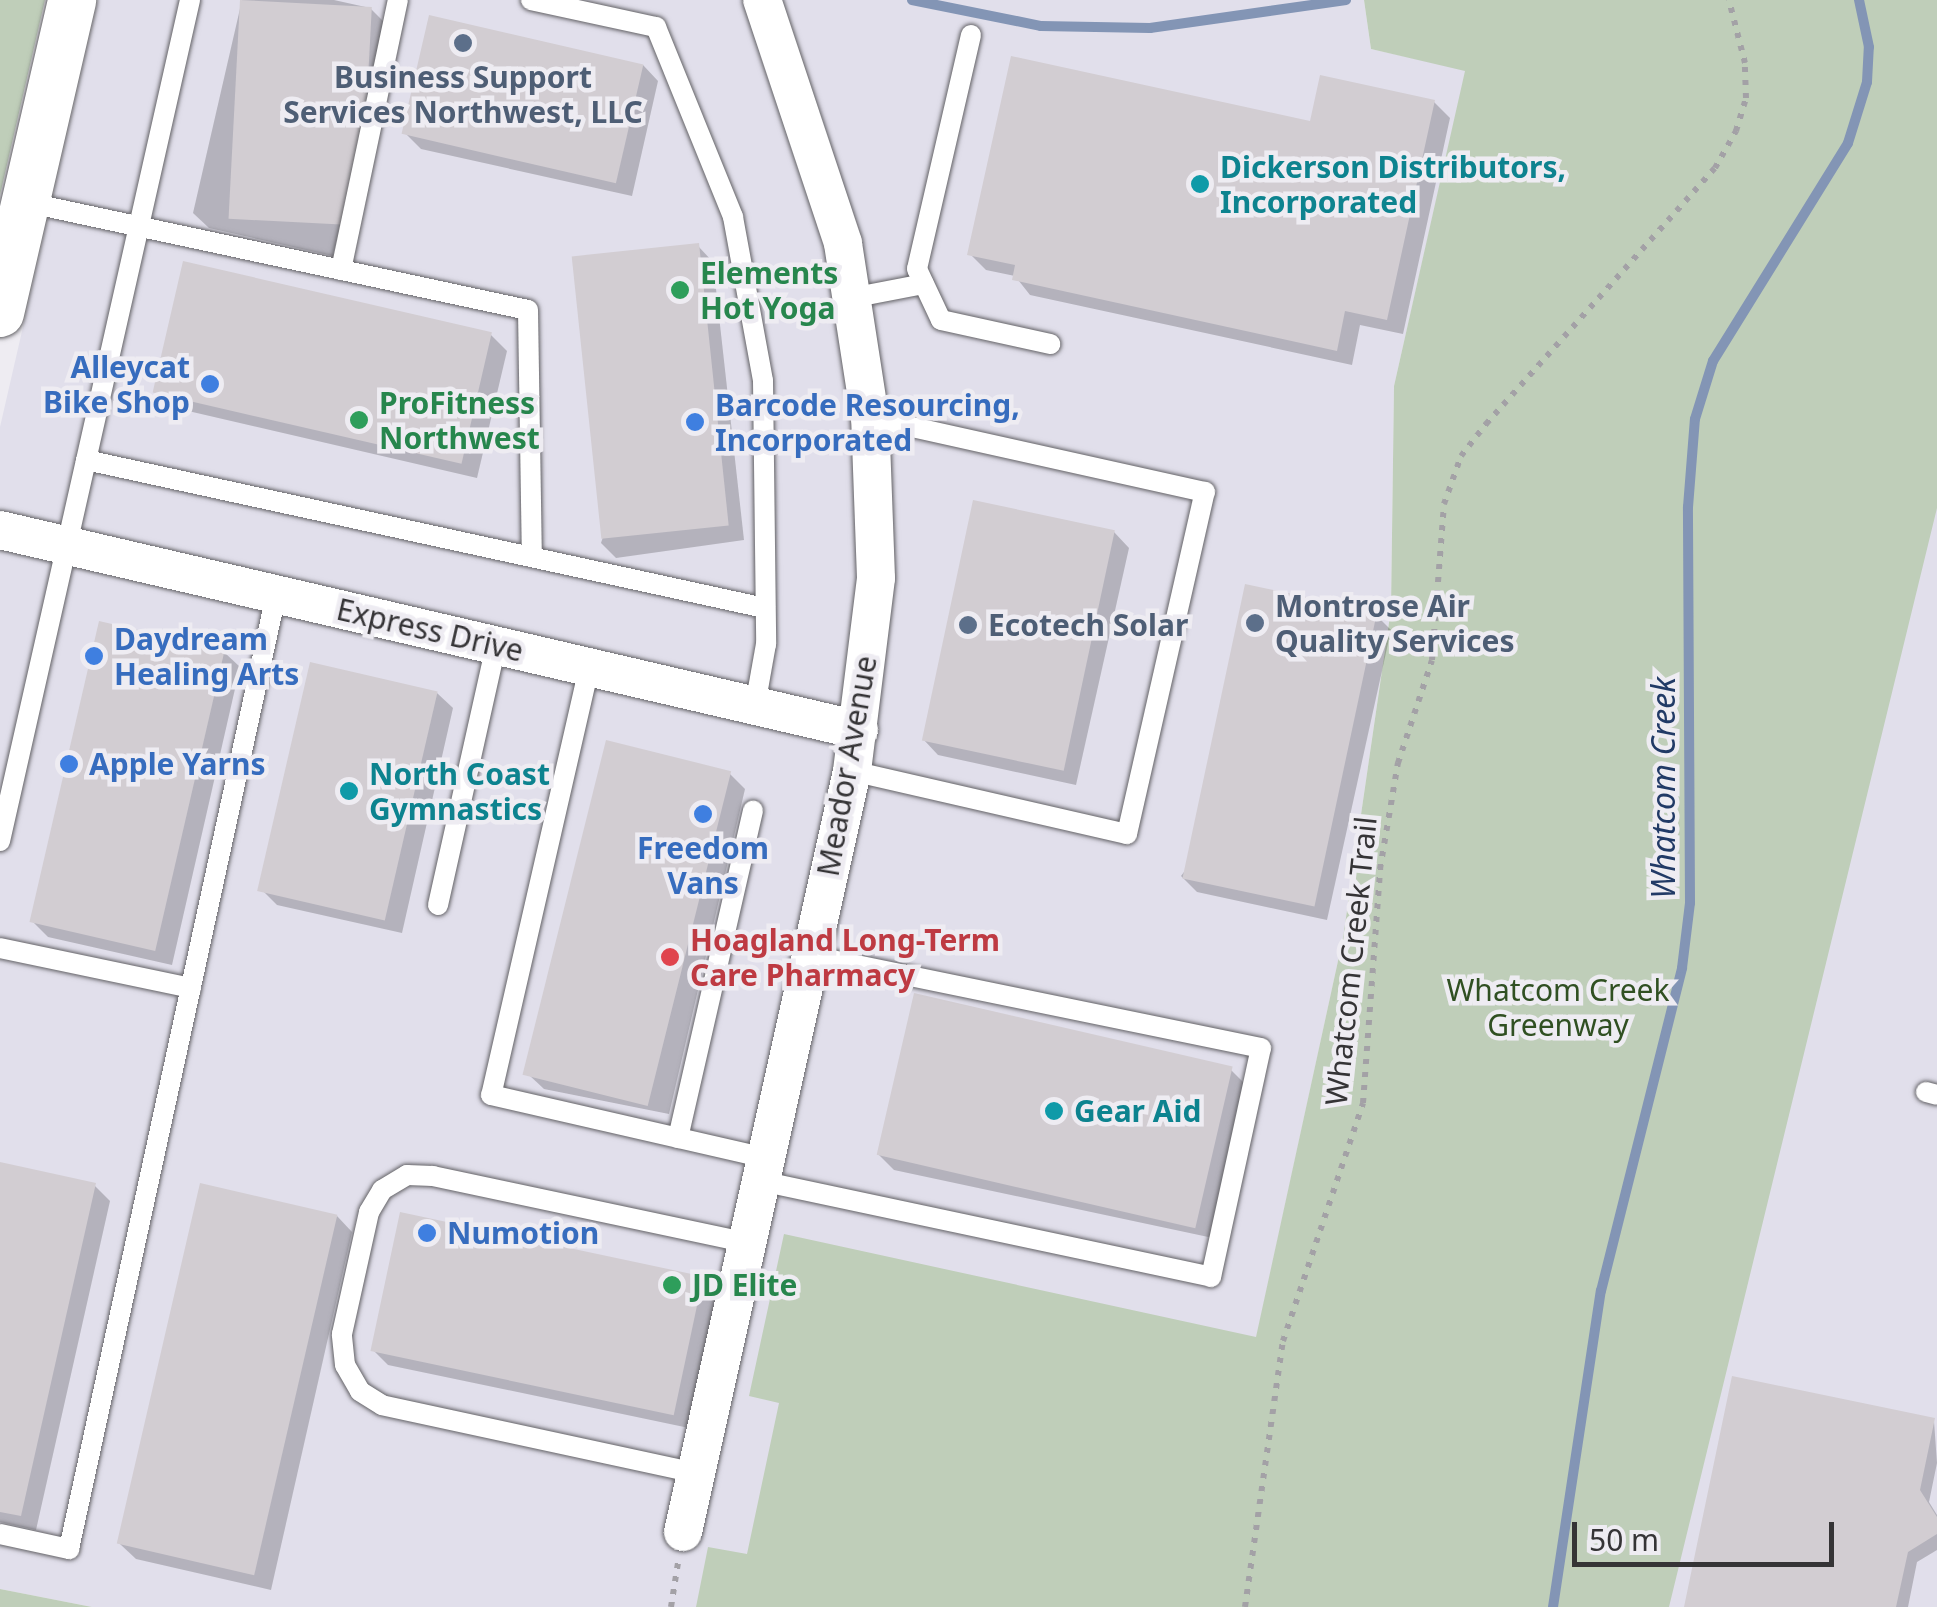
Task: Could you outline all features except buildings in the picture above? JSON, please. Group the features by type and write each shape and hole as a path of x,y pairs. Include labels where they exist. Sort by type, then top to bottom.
{"street":[{"path":"0,313 72,0"},
{"name":"Meador Avenue","path":"683,1532 852,772 876,578 870,418 843,243 762,0"},
{"name":"Express Drive","path":"0,530 859,730"}],"lane":[{"path":"0,842 190,0"},
{"path":"341,270 398,0"},
{"path":"538,1 656,27 733,217 764,382 765,608 754,706"},
{"path":"971,35 917,270 941,320 1050,344"},
{"path":"26,202 528,310 532,557"},
{"path":"852,298 924,284"},
{"path":"852,772 1128,834 1205,492 870,418"},
{"path":"86,460 765,608"},
{"path":"0,1534 69,1550 276,595"},
{"path":"438,906 496,646"},
{"path":"589,668 491,1095 678,1138 763,1169 1211,1278 1261,1048 810,956"},
{"path":"678,1138 753,810"},
{"path":"0,948 191,988"},
{"path":"696,1473 382,1405 360,1391 345,1365 342,1334 365,1230 382,1190 407,1175 433,1176 746,1243"}],"path":[{"name":"Whatcom Creek Trail","path":"1245,1607 1283,1341 1363,1103 1380,869 1398,763 1432,660 1444,504 1461,456 1486,424 1715,168 1729,144 1746,98 1729,0"}],"shaded area":[{"path":"98,0 1364,0 1371,49 1466,70 1394,386 1391,609 1343,938 1198,1607 92,1607 0,1589 0,427"},
{"path":"1937,1 1937,1607 1577,1607"}],"green space":[{"path":"0,0 45,0 0,195"},
{"name":"Whatcom Creek Greenway","path":"1364,0 1937,0 1937,508 1669,1607 696,1607 708,1547 747,1554 779,1403 749,1396 784,1234 1256,1337 1343,938 1391,609 1394,386 1465,71 1371,49"},
{"path":"0,1589 92,1607 0,1607"}],"waterway":[{"path":"912,0 1041,26 1150,28 1346,0"},
{"name":"Whatcom Creek","path":"1553,1607 1601,1291 1682,968 1690,903 1688,507 1695,419 1713,361 1848,143 1867,82 1869,47 1859,0"}],"place":[{"name":"Business Support Services Northwest, LLC","path":"463,43"},
{"name":"Dickerson Distributors, Incorporated","path":"1200,184"},
{"name":"Elements Hot Yoga","path":"680,290"},
{"name":"Alleycat Bike Shop","path":"210,384"},
{"name":"ProFitness Northwest","path":"359,420"},
{"name":"Barcode Resourcing, Incorporated","path":"695,422"},
{"name":"Montrose Air Quality Services","path":"1255,623"},
{"name":"Ecotech Solar","path":"968,625"},
{"name":"Daydream Healing Arts","path":"94,656"},
{"name":"Apple Yarns","path":"69,764"},
{"name":"North Coast Gymnastics","path":"349,791"},
{"name":"Freedom Vans","path":"703,814"},
{"name":"Hoagland Long-Term Care Pharmacy","path":"670,957"},
{"name":"Gear Aid","path":"1054,1111"},
{"name":"Numotion","path":"427,1233"},
{"name":"JD Elite","path":"672,1285"}]}
